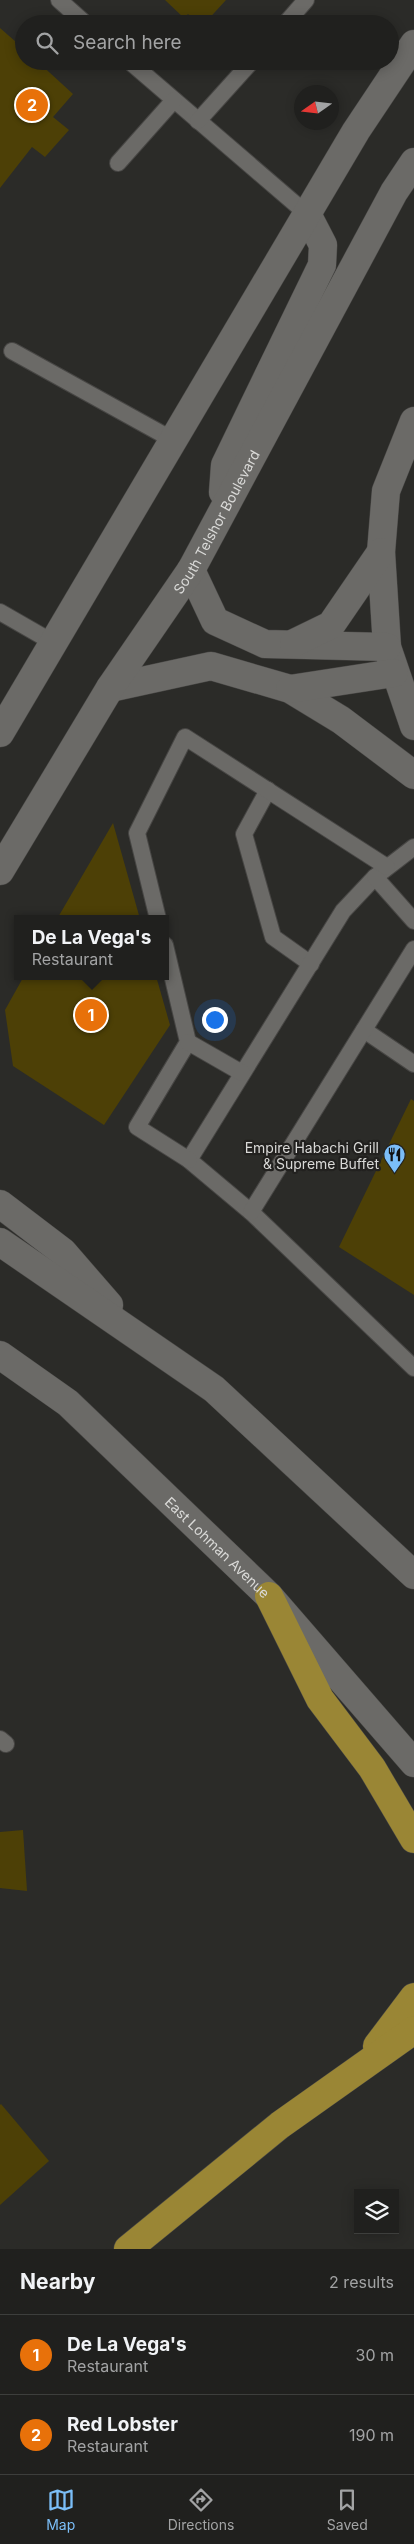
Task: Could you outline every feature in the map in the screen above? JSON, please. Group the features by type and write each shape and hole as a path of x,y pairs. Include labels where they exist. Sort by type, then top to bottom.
{"highway":[{"path":"270,1596 320,1699 372,1768 414,1839"},
{"path":"359,2069 414,1997"},
{"path":"128,2249 280,2125 414,2030"}],"main road":[{"path":"399,66 414,44"},
{"path":"0,733 356,131 397,70"},
{"name":"South Telshor Boulevard","path":"0,871 110,688 191,570 389,201 414,162"},
{"path":"222,511 225,465 322,265 323,245 307,214"},
{"path":"414,421 386,491 380,552 391,660 414,726"},
{"path":"290,645 331,625 380,552"},
{"path":"191,570 215,621 265,644 290,645 391,660"},
{"path":"290,689 391,660"},
{"path":"110,688 211,666 290,689 341,720 414,776"},
{"path":"0,1204 63,1252 135,1335"},
{"path":"0,1242 214,1389 414,1575"},
{"name":"East Lohman Avenue","path":"0,1355 68,1403 270,1596 414,1763"}],"lane":[{"path":"59,0 76,15"},
{"path":"290,15 297,3"},
{"path":"139,70 307,214"},
{"path":"198,121 244,70"},
{"path":"118,163 174,100"},
{"path":"12,351 173,440"},
{"path":"0,612 54,643"},
{"path":"157,915 137,832 185,737 268,790 381,872 414,920"},
{"path":"268,790 244,834 273,937 311,964"},
{"path":"189,1160 343,911 381,872 414,847"},
{"path":"251,1212 414,950"},
{"path":"169,963 188,1042 137,1126 189,1160 251,1212 414,1368"},
{"path":"364,1030 414,1064"},
{"path":"188,1042 242,1073"}],"building":[{"path":"165,0 226,0 212,15 181,15"},
{"path":"0,28 15,41 15,70 47,70 73,94 53,117 69,130 45,157 32,147 0,188"},
{"path":"113,823 139,915 59,915"},
{"path":"22,980 157,980 170,1025 104,1125 13,1066 5,1010"},
{"name":"Empire Habachi Grill & Supreme Buffet","path":"411,1099 414,1101 414,1295 339,1247"},
{"path":"23,1830 27,1891 0,1888 0,1832"},
{"path":"0,2105 49,2161 0,2205"}],"place":[{"name":"Red Lobster","path":"32,105"},
{"name":"De La Vega's","path":"91,1015"},
{"name":"Empire Habachi Grill & Supreme Buffet","path":"395,1174"}]}
